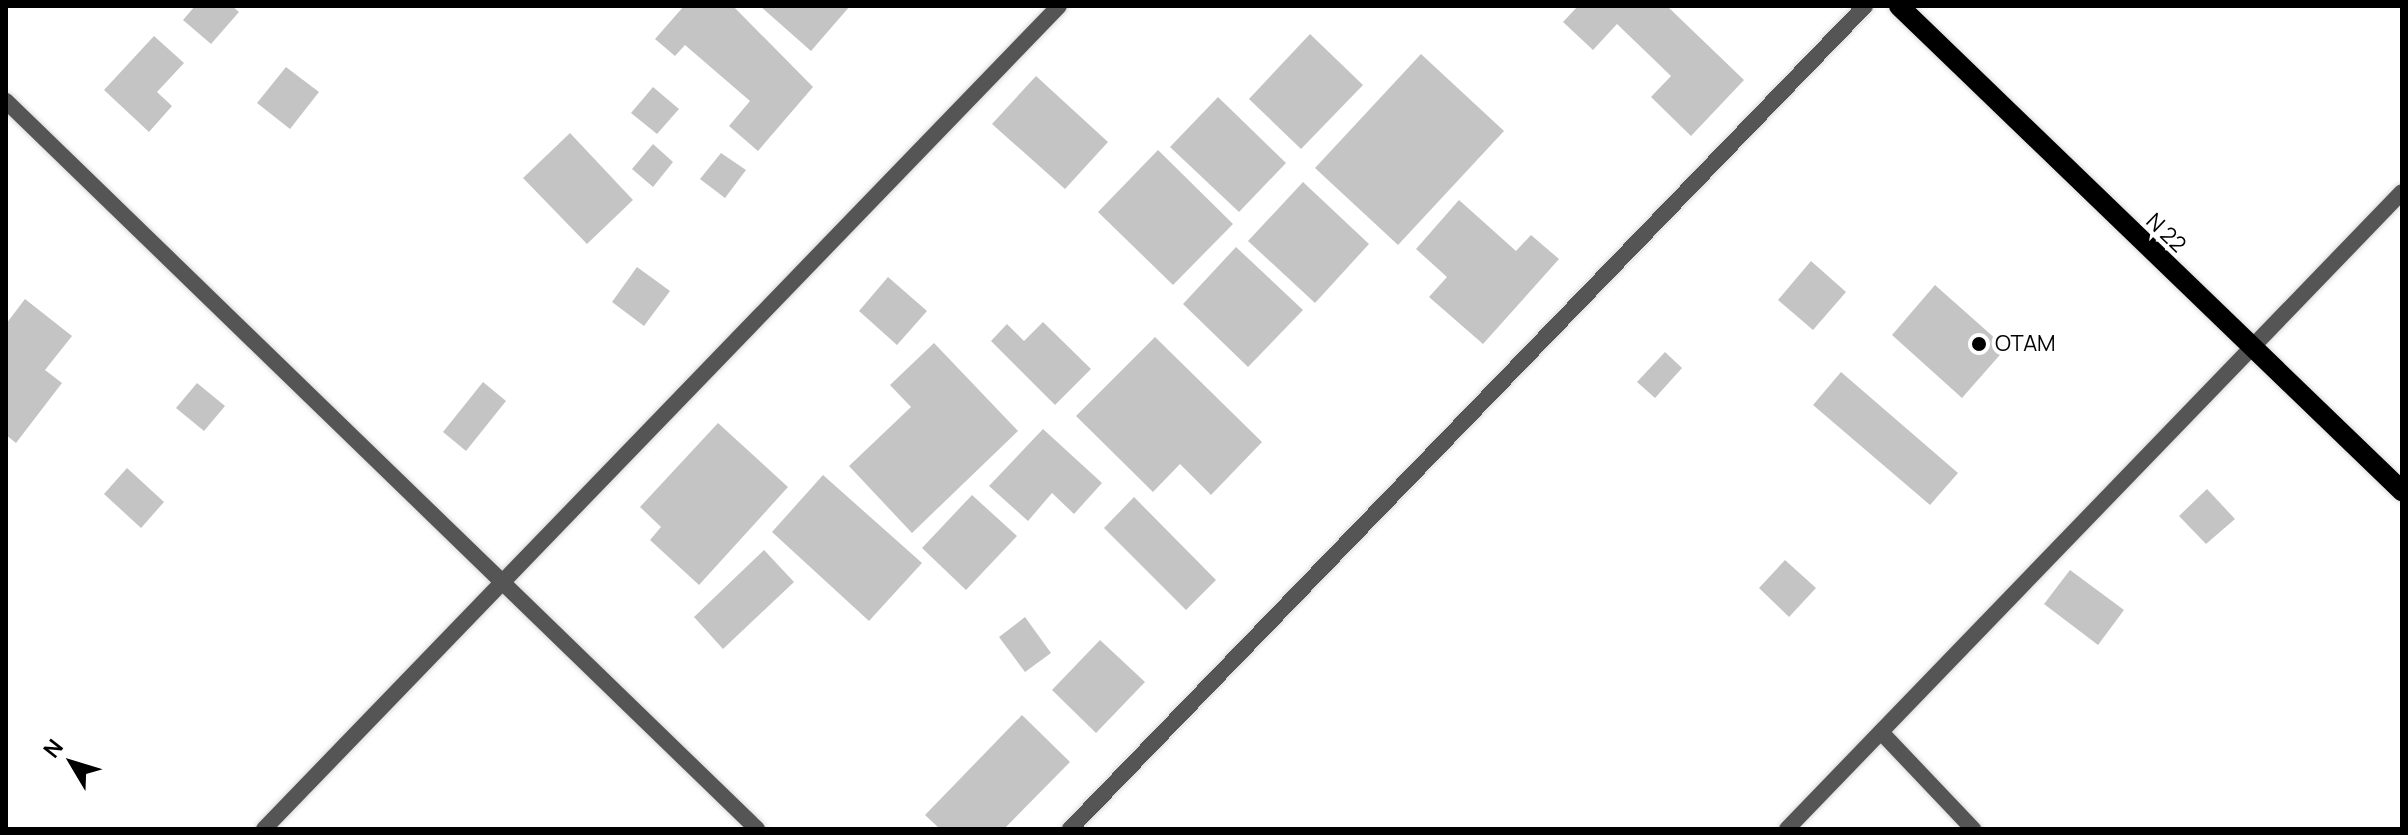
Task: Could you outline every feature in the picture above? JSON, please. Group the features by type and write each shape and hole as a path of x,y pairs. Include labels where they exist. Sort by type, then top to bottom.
{"main road":[{"name":"N 22","path":"1899,6 2251,349 2402,491"}],"street":[{"path":"264,829 1059,6"},
{"path":"1070,829 1865,6"},
{"path":"6,101 757,829"},
{"path":"1787,829 2402,192"},
{"path":"1881,732 1973,829"}],"building":[{"path":"195,6 232,6 239,12 211,44 183,20"},
{"path":"684,6 733,6 813,87 758,151 729,126 750,101 685,45 675,56 655,39"},
{"path":"760,6 850,6 811,51"},
{"path":"1578,6 1667,6 1744,80 1691,136 1651,97 1671,76 1617,24 1593,50 1563,22"},
{"path":"1310,34 1363,85 1301,149 1249,99"},
{"path":"154,36 184,63 157,92 172,106 149,132 104,90"},
{"path":"1421,54 1504,131 1398,245 1315,168"},
{"path":"286,67 319,92 290,129 257,103"},
{"path":"1036,76 1108,142 1065,189 992,124"},
{"path":"653,87 679,109 657,134 631,113"},
{"path":"1218,97 1286,163 1239,212 1170,147"},
{"path":"570,133 633,200 587,244 523,178"},
{"path":"653,144 673,162 653,187 632,169"},
{"path":"1158,150 1233,224 1173,285 1098,212"},
{"path":"721,153 746,170 725,198 700,179"},
{"path":"1303,182 1369,244 1315,303 1248,241"},
{"path":"1459,200 1516,251 1531,235 1559,259 1483,344 1429,297 1447,277 1416,249"},
{"path":"1236,247 1303,310 1248,367 1183,304"},
{"path":"1811,261 1846,292 1813,330 1778,300"},
{"path":"637,267 670,291 644,326 612,302"},
{"path":"888,277 927,311 897,345 859,311"},
{"path":"1935,285 2006,348 1962,398 1892,335"},
{"path":"25,299 72,336 45,370 62,383 16,443 6,435 6,324"},
{"path":"1043,322 1091,369 1055,405 991,341 1007,324 1024,341"},
{"path":"1155,337 1262,442 1211,495 1180,464 1153,492 1076,416"},
{"path":"934,343 1018,431 912,533 849,466 911,407 890,385"},
{"path":"1665,352 1682,368 1655,398 1637,382"},
{"path":"1841,372 1958,473 1930,505 1813,405"},
{"path":"483,382 506,401 466,451 443,432"},
{"path":"197,383 225,406 204,431 176,408"},
{"path":"718,423 788,487 699,585 650,540 661,527 640,507"},
{"path":"1043,429 1102,483 1074,514 1052,493 1028,521 989,486"},
{"path":"127,468 164,502 141,528 104,494"},
{"path":"823,475 922,563 869,621 772,532"},
{"path":"2207,489 2235,519 2206,544 2179,516"},
{"path":"972,495 1017,536 966,590 922,548"},
{"path":"1134,497 1216,580 1186,610 1104,528"},
{"path":"764,550 794,582 723,649 694,617"},
{"path":"1785,560 1816,588 1789,617 1759,588"},
{"path":"2070,570 2124,610 2098,645 2044,604"},
{"path":"1025,617 1051,653 1025,672 999,637"},
{"path":"1100,640 1145,682 1096,733 1052,690"},
{"path":"1022,715 1070,762 1004,829 940,829 925,815"}],"place":[{"name":"OTAM","path":"1979,344"}]}
